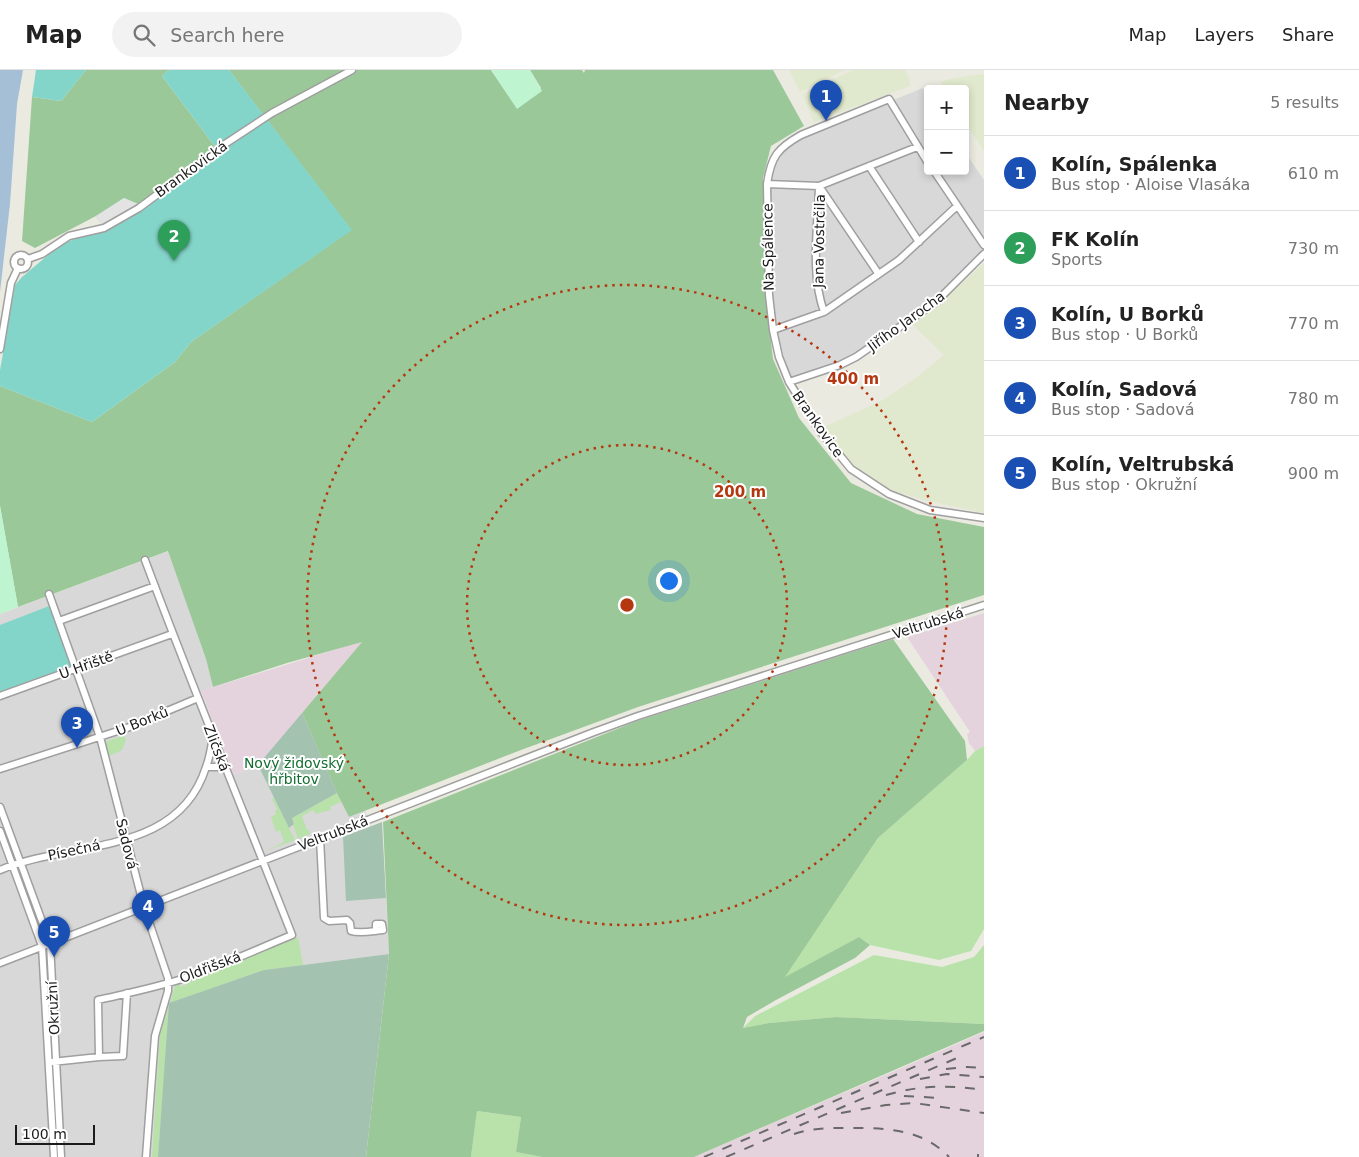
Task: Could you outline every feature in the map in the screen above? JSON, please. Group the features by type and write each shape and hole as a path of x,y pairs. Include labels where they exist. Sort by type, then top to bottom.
{"street":[{"name":"Brankovická","path":"28,259 42,254 68,236 104,228 139,208 225,144 272,113 352,70"},
{"name":"Na Spálence","path":"789,382 779,357 773,330 769,295 767,184 774,156 788,142 812,130 889,99 917,147"},
{"path":"767,184 819,186 917,147 924,157"},
{"path":"869,166 919,242"},
{"path":"937,175 984,245"},
{"name":"Jana Vostrčila","path":"819,186 878,274"},
{"name":"Jana Vostrčila","path":"819,186 816,278 818,294 824,312"},
{"name":"Jana Vostrčila","path":"773,330 824,312 899,260 957,206"},
{"name":"Jiřího Jarocha","path":"789,382 840,365 856,357 936,302 984,254"},
{"name":"Brankovická","path":"18,268 14,263 16,256 23,255 28,259"},
{"name":"Brankovická","path":"18,268 25,267 28,264 28,259"},
{"name":"Brankovická","path":"0,349 11,283 18,268"},
{"name":"Brankovice","path":"789,382 819,430 851,469 889,494 930,510 984,518"},
{"name":"Zličská","path":"145,560 224,767 292,935"},
{"path":"59,621 155,586"},
{"name":"Sadová","path":"49,594 100,737 144,907 169,982"},
{"name":"Veltrubská","path":"0,963 594,732 667,706 984,605"},
{"name":"U Hřiště","path":"0,696 172,634"},
{"name":"U Borků","path":"0,769 127,728 198,698"},
{"name":"Písečná","path":"0,870 20,862 126,839 150,831 172,818 194,793 206,767 213,737"},
{"path":"206,767 224,767"},
{"name":"Okružní","path":"0,807 50,943 61,1157"},
{"name":"Okružní","path":"0,831 42,946 54,1157"},
{"path":"320,838 324,918 329,921 347,920 353,932 376,931"},
{"name":"Oldřišská","path":"99,1057 98,1000 188,977 292,935"},
{"path":"146,1157 155,1036 169,982"},
{"path":"48,1062 123,1056 127,993"}],"shaded area":[{"path":"0,70 23,70 17,104 10,204 0,292"},
{"path":"36,70 86,70 61,101 32,97"},
{"path":"169,70 229,70 352,230 191,342 175,362 92,422 0,386 0,370 15,285 60,245 104,227 96,216 124,198 138,204 216,148 162,76"},
{"path":"923,88 924,175 969,175 969,158 984,180 984,252 934,299 849,357 790,378 775,326 770,263 769,184 777,156 802,137"},
{"path":"124,198 138,204 104,227 96,216"},
{"path":"169,551 206,659 213,687 201,692 234,775 258,765 302,713 349,817 365,811 371,826 346,900 386,898 389,954 264,970 170,1003 158,1157 0,1157 0,614"},
{"path":"49,606 71,667 0,693 0,625"},
{"path":"984,613 984,746 975,751 969,743 967,734 970,732 907,637"},
{"path":"363,641 258,765 234,775 201,691"},
{"path":"984,1032 984,1157 694,1157 890,1073"}],"green space":[{"path":"86,70 169,70 162,76 216,148 138,204 124,198 96,216 35,248 22,241 32,97 61,101"},
{"path":"229,70 491,70 517,108 541,88 530,70 582,70 584,73 585,70 773,70 804,126 771,146 763,178 768,270 764,282 773,359 799,418 851,483 917,514 984,527 984,595 638,707 349,817 302,713 362,642 287,663 213,687 206,659 168,551 18,607 0,506 0,386 92,422 175,362 191,342 351,230"},
{"path":"491,70 530,70 542,91 517,109"},
{"path":"789,70 845,70 800,92"},
{"path":"853,70 905,70 910,86 814,122 802,94"},
{"path":"984,74 984,151 969,128 969,85 943,85 941,82 954,78"},
{"path":"984,263 984,513 924,500 877,484 848,462 826,430 826,426 881,401 916,378 944,355 912,324 939,304"},
{"path":"0,506 18,607 0,614"},
{"path":"893,639 965,741 967,760 878,838 785,977 859,937 870,945 855,958 747,1017 743,1028 769,1023 836,1017 984,1024 984,1031 694,1157 542,1157 516,1152 521,1117 477,1111 471,1157 366,1157 389,954 383,822 637,721"},
{"name":"Nový židovský hřbitov","path":"302,713 337,793 292,818 294,824 289,828 258,765"},
{"path":"124,735 126,740 122,750 109,756 105,742"},
{"path":"984,746 984,929 971,951 939,960 870,945 859,937 784,978 878,838 975,751"},
{"path":"337,793 341,802 330,807 331,810 315,814 313,810 302,816 310,834 298,839 292,818"},
{"path":"274,798 295,840 266,851 284,842 280,830 276,832 271,817 276,814 275,811 277,809 272,799"},
{"path":"382,822 386,898 346,901 343,837"},
{"path":"298,937 303,965 264,970 170,1003 175,986 179,981 181,987 186,985 185,982 190,980 190,978"},
{"path":"984,945 984,1024 836,1017 769,1023 743,1028 755,1016 874,955 942,967 974,957"},
{"path":"389,954 366,1157 158,1157 169,1003 264,970"},
{"path":"169,1006 158,1157 152,1157 160,1034"},
{"path":"477,1111 521,1117 516,1152 542,1157 471,1157"}],"railway":[{"path":"704,1157 984,1037"},
{"path":"726,1157 964,1055"},
{"path":"946,1069 984,1068"},
{"path":"920,1079 947,1074 984,1077"},
{"path":"886,1095 911,1089 935,1087 984,1090"},
{"path":"904,1096 940,1098"},
{"path":"841,1113 886,1105 914,1103 984,1113"},
{"path":"794,1134 828,1128 889,1130 915,1135 927,1140 949,1157"}],"place":[{"name":"Kolín, Spálenka","path":"826,121"},
{"name":"FK Kolín","path":"174,261"},
{"name":"Kolín, U Borků","path":"77,748"},
{"name":"Kolín, Sadová","path":"148,931"},
{"name":"Kolín, Veltrubská","path":"54,957"}]}
